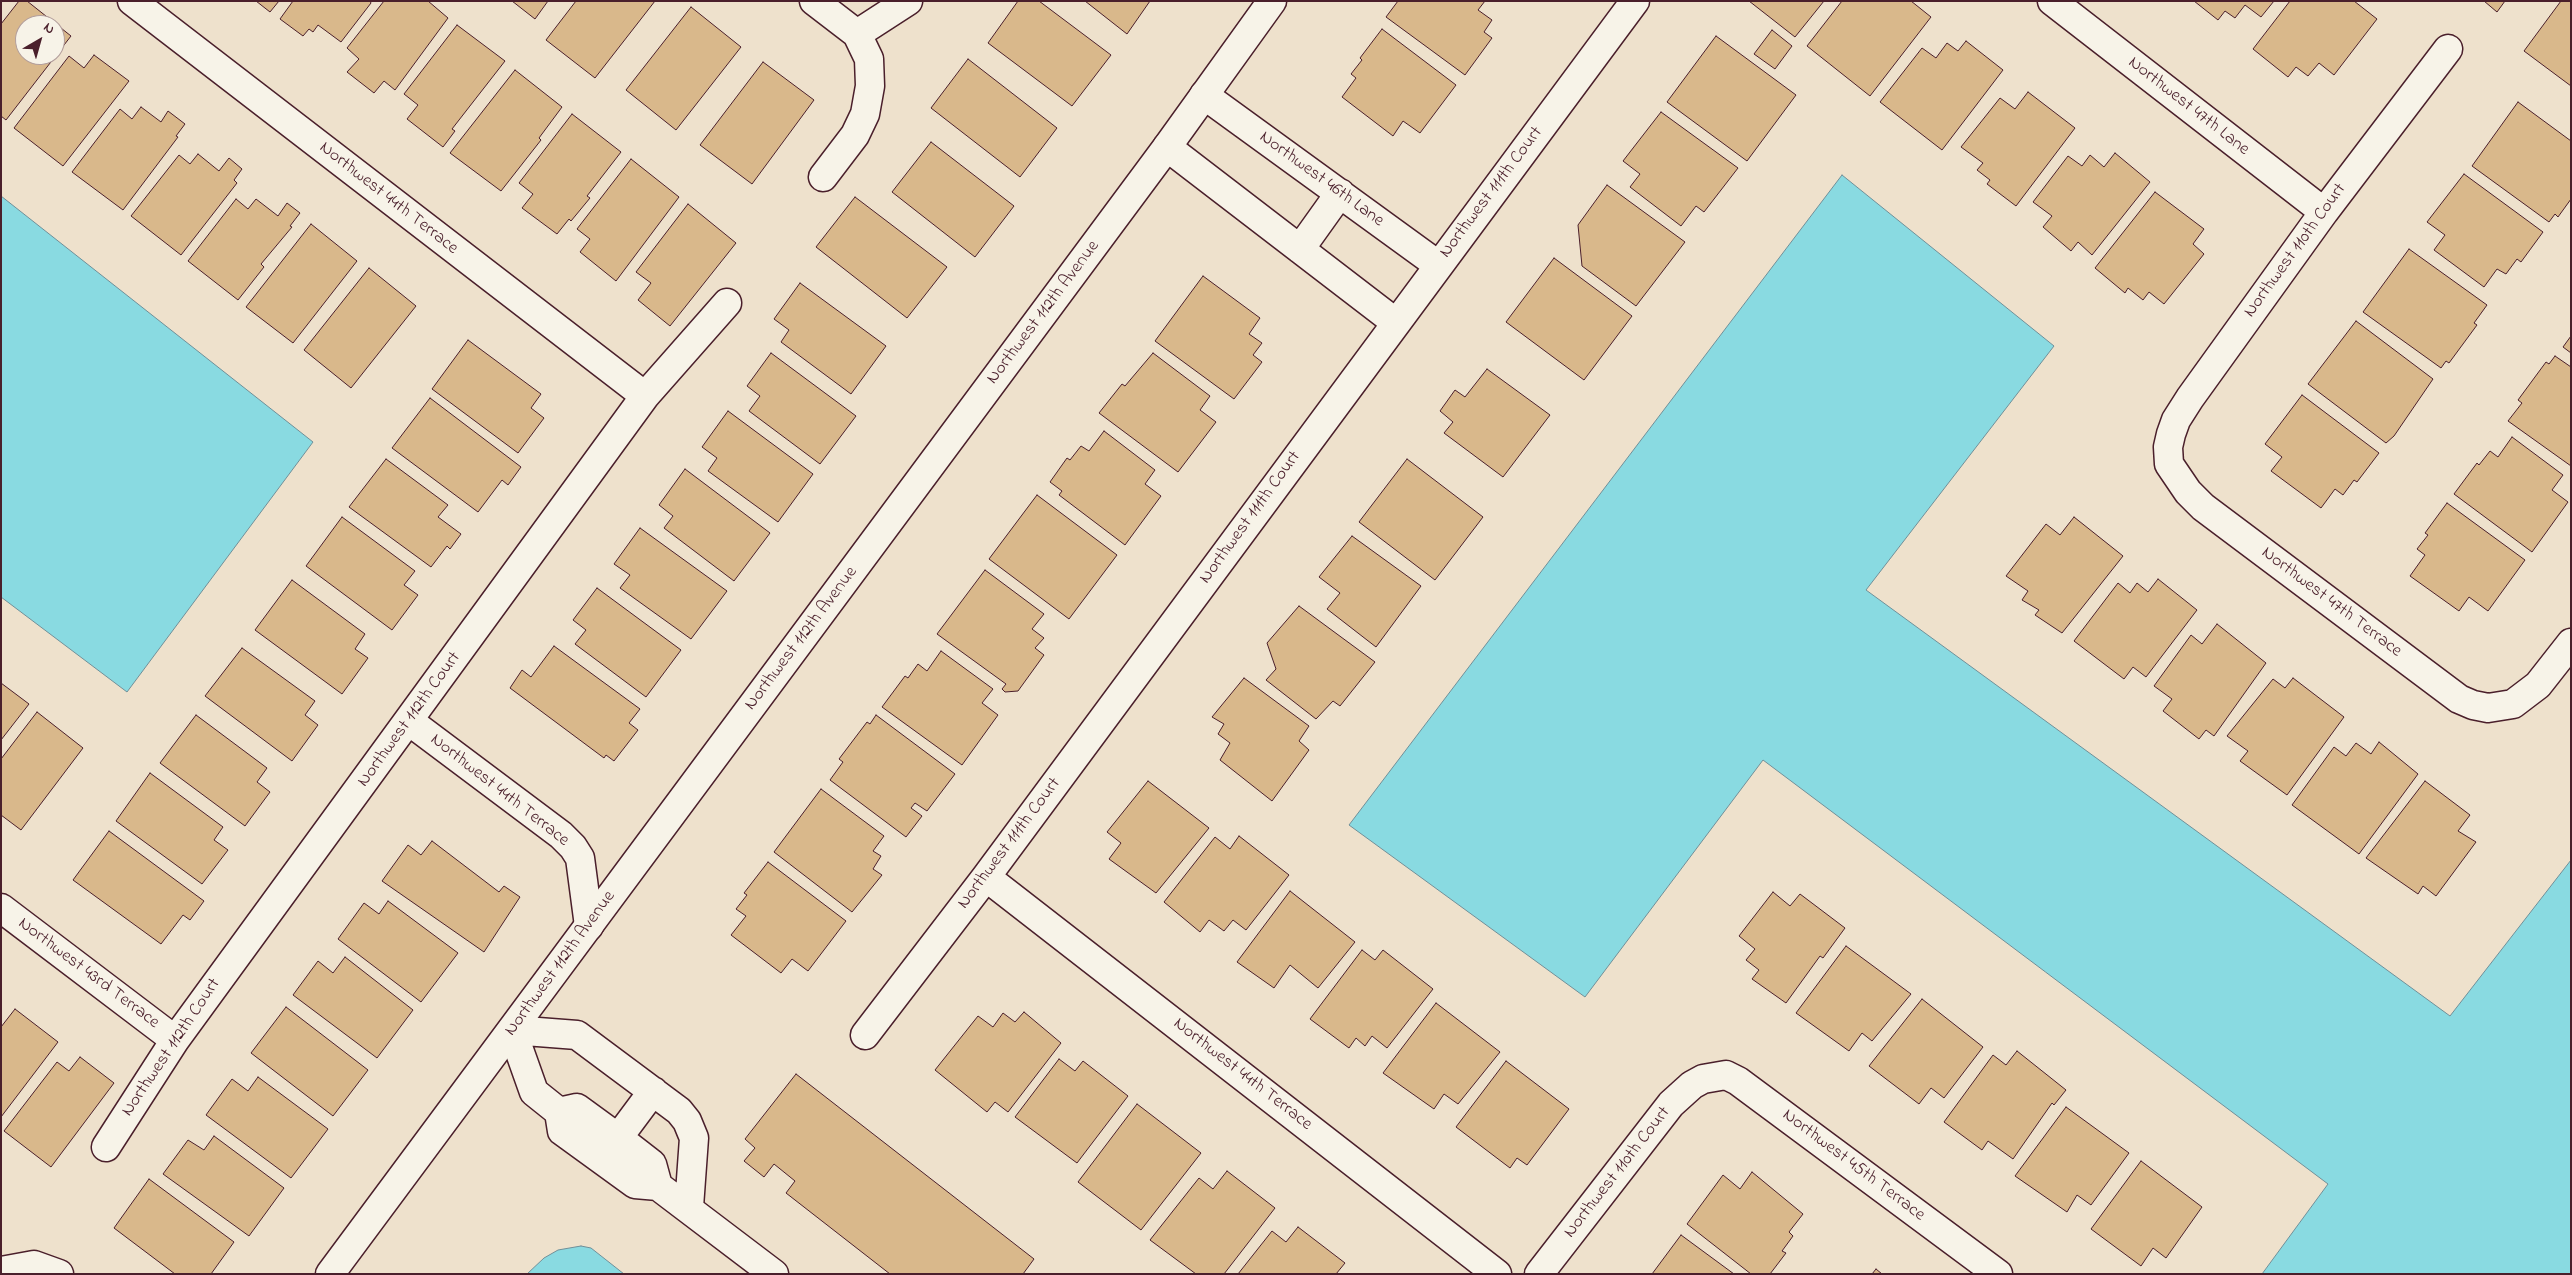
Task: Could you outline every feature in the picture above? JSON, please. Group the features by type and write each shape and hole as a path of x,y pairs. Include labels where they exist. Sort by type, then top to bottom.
{"street":[{"name":"Northwest 44th Terrace","path":"132,1 645,396"},
{"path":"814,1 856,34 869,59 870,86 866,114 856,135 823,177"},
{"path":"856,34 908,1"},
{"name":"Northwest 112th Avenue","path":"330,1274 1167,147 1272,1"},
{"name":"Northwest 111th Court","path":"865,1035 986,877 1395,322 1635,1"},
{"name":"Northwest 47th Lane","path":"2052,1 2324,212"},
{"name":"Northwest 110th Court","path":"2169,464 2168,447 2176,420 2324,212 2448,49"},
{"name":"Northwest 46th Lane","path":"1204,95 1438,265"},
{"path":"1167,147 1395,322"},
{"path":"1300,249 1340,193"},
{"name":"Northwest 112th Court","path":"106,1147 175,1040 645,396 727,303"},
{"name":"Northwest 47th Terrace","path":"2169,464 2188,492 2203,507 2459,699 2473,706 2488,708 2513,704 2538,685 2571,643"},
{"name":"Northwest 44th Terrace","path":"409,721 560,834 573,847 580,858 589,926"},
{"name":"Northwest 44th Terrace","path":"986,877 1497,1274"},
{"name":"Northwest 43rd Terrace","path":"1,908 175,1040"},
{"path":"688,1207 694,1138 687,1120 679,1111 577,1035 512,1030 534,1092 559,1112 562,1130 635,1184 658,1186 774,1274"},
{"name":"Northwest 45th Terrace","path":"1703,1079 1726,1075 1738,1081 1998,1274"},
{"name":"Northwest 110th Court","path":"1539,1274 1671,1104 1692,1085 1703,1079"},
{"path":"618,1138 653,1091"},
{"path":"559,1112 577,1108 618,1138 652,1164 658,1186"},
{"path":"1,1270 34,1265 59,1274"}],"water":[{"path":"1842,175 2054,346 1866,590 2450,1016 2571,860 2571,1274 2262,1274 2328,1184 1763,760 1585,997 1349,825"},
{"path":"1,196 313,442 127,692 1,597"},
{"path":"581,1246 591,1248 624,1274 527,1274 544,1258 558,1250"}],"building":[{"path":"19,1 27,1 45,15 15,15 15,65 49,65 6,120 1,116 1,24"},
{"path":"256,1 279,1 270,12"},
{"path":"293,1 370,1 371,3 341,42 318,25 313,32 309,29 303,36 280,19"},
{"path":"384,1 428,1 448,18 395,90 384,81 374,93 347,72 359,59 347,48"},
{"path":"512,1 548,1 535,19"},
{"path":"576,1 655,1 595,78 546,40"},
{"path":"1018,1 1039,1 1111,55 1072,106 988,43"},
{"path":"1085,1 1150,1 1127,34"},
{"path":"1398,1 1485,1 1478,10 1492,20 1484,32 1492,38 1465,75 1386,17"},
{"path":"1749,1 1824,1 1795,37"},
{"path":"1842,1 1911,1 1931,17 1870,96 1807,46"},
{"path":"2194,1 2274,1 2261,17 2245,5 2235,18 2225,11 2218,20"},
{"path":"2290,1 2354,1 2377,19 2334,75 2319,63 2308,76 2296,67 2288,77 2253,49"},
{"path":"2484,1 2505,1 2497,12"},
{"path":"2561,1 2571,1 2571,86 2524,51"},
{"path":"691,7 741,47 676,130 626,90"},
{"path":"457,25 505,61 452,129 455,131 443,147 407,119 418,105 404,94"},
{"path":"1382,29 1456,85 1420,133 1403,121 1393,136 1342,97 1356,78 1351,74 1362,60 1360,58"},
{"path":"1772,30 1792,46 1775,69 1754,54"},
{"path":"65,31 71,36 65,44"},
{"path":"1716,36 1796,95 1747,161 1667,102"},
{"path":"1966,41 2003,70 1942,150 1880,102 1922,48 1936,58 1947,43 1958,51"},
{"path":"94,55 129,81 63,166 14,128 62,65 65,65 65,61 69,56 84,68"},
{"path":"968,59 1057,128 1020,177 931,108"},
{"path":"763,62 814,100 752,184 700,145"},
{"path":"515,70 562,107 539,138 541,140 501,191 450,153"},
{"path":"2028,92 2075,128 2016,206 1987,184 1990,180 1977,170 1983,163 1961,147 2000,98 2015,109"},
{"path":"2518,102 2571,141 2571,199 2558,217 2555,214 2549,222 2472,166"},
{"path":"141,107 161,122 168,111 185,124 176,136 178,137 123,210 72,172 120,109 132,119"},
{"path":"1661,112 1738,168 1704,212 1696,206 1681,226 1630,187 1640,174 1623,161"},
{"path":"572,114 621,152 587,196 590,198 571,221 569,219 557,234 522,208 533,194 519,183"},
{"path":"931,142 1014,206 975,257 892,192"},
{"path":"2115,153 2150,182 2092,255 2078,242 2071,251 2043,227 2052,216 2033,202 2068,156 2082,166 2090,155 2104,167"},
{"path":"198,154 219,171 229,158 242,169 234,180 237,183 181,255 131,216 179,155 190,164"},
{"path":"631,159 679,197 616,281 580,252 590,239 577,229"},
{"path":"2464,174 2543,232 2521,262 2517,259 2506,274 2497,269 2484,287 2434,250 2445,235 2427,222"},
{"path":"1607,185 1685,242 1636,306 1582,266 1578,225"},
{"path":"2155,192 2204,229 2193,244 2204,254 2164,304 2149,292 2143,300 2128,288 2125,293 2095,268"},
{"path":"855,197 947,267 907,318 816,247"},
{"path":"236,199 248,209 256,199 278,216 287,203 300,213 290,226 292,227 261,264 264,267 238,300 188,261"},
{"path":"688,204 736,243 670,326 638,300 651,283 636,272"},
{"path":"311,224 357,261 293,343 246,307"},
{"path":"2409,249 2487,305 2474,323 2477,325 2449,363 2446,361 2441,368 2363,312"},
{"path":"1554,258 1632,316 1584,380 1506,322"},
{"path":"369,268 416,306 351,388 304,350"},
{"path":"1203,276 1260,318 1249,334 1262,343 1253,355 1262,362 1234,399 1155,341"},
{"path":"800,283 886,346 851,394 781,342 789,330 774,319"},
{"path":"2356,321 2433,379 2394,436 2386,443 2308,384"},
{"path":"2571,336 2571,353 2563,347"},
{"path":"468,340 541,394 531,408 544,418 518,453 432,389"},
{"path":"771,353 856,416 820,464 749,411 760,396 747,386"},
{"path":"1153,353 1210,396 1200,410 1216,422 1178,472 1099,413 1122,384 1125,386"},
{"path":"2555,356 2571,367 2571,466 2508,421 2522,403 2518,400 2546,362 2549,364"},
{"path":"1487,369 1550,415 1503,477 1444,433 1453,422 1440,411 1455,390 1465,397"},
{"path":"2302,395 2379,453 2357,482 2354,480 2343,495 2335,489 2321,508 2271,471 2282,457 2265,444"},
{"path":"430,398 521,467 508,485 502,480 478,512 392,448"},
{"path":"728,411 813,474 778,522 708,471 717,458 702,447"},
{"path":"1104,431 1155,470 1145,484 1161,496 1125,545 1059,495 1062,491 1050,482 1067,458 1070,460 1081,446 1089,451"},
{"path":"2512,437 2563,475 2552,490 2568,502 2532,552 2454,494 2477,463 2479,465 2490,451 2498,457"},
{"path":"386,459 448,505 438,517 461,534 450,549 447,546 431,567 349,507"},
{"path":"1407,459 1483,517 1435,580 1359,522"},
{"path":"685,469 770,533 734,581 664,528 673,516 659,505"},
{"path":"1037,495 1117,555 1069,619 989,559"},
{"path":"2447,503 2525,560 2488,611 2469,597 2459,611 2410,576 2425,555 2417,549 2428,535 2425,533"},
{"path":"342,517 415,571 404,585 418,595 392,630 306,566"},
{"path":"2074,517 2123,556 2062,633 2035,615 2039,610 2022,600 2028,591 2006,576 2046,524 2060,535"},
{"path":"640,528 727,591 691,639 620,588 630,575 614,564"},
{"path":"1352,536 1421,586 1376,647 1327,609 1340,593 1319,577"},
{"path":"985,570 1044,614 1032,629 1044,638 1035,648 1044,655 1018,691 1005,692 1002,689 1006,684 937,634"},
{"path":"2158,579 2197,610 2146,677 2133,667 2124,679 2074,641 2118,583 2130,593 2137,583 2148,592"},
{"path":"292,580 365,634 355,649 368,658 342,694 255,630"},
{"path":"597,588 681,650 646,697 575,644 586,630 573,620"},
{"path":"1299,606 1375,662 1340,706 1333,701 1316,719 1266,680 1276,669 1267,643"},
{"path":"2217,624 2266,663 2214,736 2206,730 2199,739 2163,711 2172,699 2154,686 2191,635 2202,644"},
{"path":"554,646 640,709 629,723 638,730 614,761 606,755 604,758 510,688 522,670 531,677"},
{"path":"242,648 315,701 305,715 318,725 292,761 205,696"},
{"path":"941,651 993,689 982,703 998,715 962,765 882,707 905,676 908,678 918,664 927,671"},
{"path":"1244,678 1309,726 1299,741 1309,750 1272,801 1220,760 1230,743 1218,734 1224,724 1212,717"},
{"path":"2293,678 2344,717 2287,795 2240,761 2248,751 2227,736 2273,679 2285,688"},
{"path":"1,683 29,704 1,740"},
{"path":"37,712 83,748 21,830 1,815 1,759"},
{"path":"196,715 267,768 257,782 270,792 245,826 160,763"},
{"path":"876,715 955,774 927,811 915,803 911,808 922,816 906,837 830,780 843,762 839,759 867,722 870,724"},
{"path":"2379,742 2418,774 2359,854 2292,805 2334,747 2346,756 2356,743 2371,754"},
{"path":"150,773 223,827 214,840 228,850 202,884 116,821"},
{"path":"1148,781 1209,828 1156,893 1109,859 1121,843 1107,832"},
{"path":"2425,781 2470,815 2458,831 2476,842 2436,896 2423,886 2418,894 2366,858"},
{"path":"821,789 884,836 873,851 881,856 873,869 882,875 852,912 774,852"},
{"path":"109,831 204,901 190,920 183,915 161,944 73,880"},
{"path":"1239,836 1289,875 1246,930 1233,920 1224,931 1209,920 1200,932 1164,902 1215,837 1230,849"},
{"path":"432,841 499,892 504,886 520,897 484,952 382,881 408,845 421,855"},
{"path":"768,862 846,921 808,971 792,959 781,973 731,935 746,916 736,909 747,895 744,893"},
{"path":"1290,891 1355,942 1318,988 1290,965 1274,988 1237,962"},
{"path":"1773,892 1790,906 1800,894 1845,928 1823,958 1820,956 1786,1003 1752,979 1759,970 1746,960 1755,949 1739,936"},
{"path":"388,901 458,953 421,1002 338,939 364,903 379,914"},
{"path":"1846,946 1911,994 1872,1041 1862,1033 1849,1051 1796,1013"},
{"path":"1362,950 1375,960 1383,950 1433,989 1387,1048 1372,1036 1365,1046 1356,1038 1349,1048 1310,1019"},
{"path":"345,957 413,1010 377,1058 293,995 318,961 333,973"},
{"path":"1922,999 1983,1047 1944,1098 1931,1088 1919,1104 1869,1066"},
{"path":"1436,1003 1500,1052 1458,1104 1444,1094 1434,1109 1383,1073"},
{"path":"286,1007 368,1070 333,1116 251,1053"},
{"path":"15,1009 58,1042 1,1117 1,1027"},
{"path":"1024,1012 1061,1043 1008,1112 995,1102 987,1112 935,1070 978,1016 993,1027 1003,1013 1015,1022"},
{"path":"2017,1051 2066,1090 2054,1105 2052,1103 2013,1159 1988,1141 1982,1150 1944,1122 1993,1055 2006,1065"},
{"path":"80,1057 114,1083 51,1167 4,1131 57,1062 69,1071"},
{"path":"1059,1059 1075,1071 1083,1061 1128,1096 1077,1163 1015,1117"},
{"path":"1506,1061 1569,1109 1527,1165 1517,1158 1510,1168 1456,1127"},
{"path":"796,1074 1034,1259 1023,1274 890,1274 786,1193 795,1181 774,1164 764,1177 744,1161 755,1148 745,1139"},
{"path":"258,1077 328,1129 291,1178 206,1115 232,1079 248,1091"},
{"path":"1137,1104 1201,1153 1141,1230 1078,1182"},
{"path":"2066,1107 2129,1153 2091,1205 2077,1195 2067,1212 2015,1176"},
{"path":"214,1136 284,1188 249,1236 163,1174 188,1140 204,1150"},
{"path":"2141,1161 2202,1207 2166,1258 2153,1248 2141,1266 2091,1229"},
{"path":"1227,1171 1275,1208 1224,1274 1196,1274 1150,1240 1199,1178 1213,1189"},
{"path":"1752,1172 1803,1214 1789,1232 1793,1236 1782,1251 1786,1253 1770,1274 1751,1274 1687,1224 1723,1175 1740,1189"},
{"path":"149,1179 234,1242 211,1274 175,1274 114,1228"},
{"path":"1298,1227 1345,1263 1336,1274 1238,1274 1272,1231 1286,1242"},
{"path":"1681,1235 1734,1274 1652,1274"},
{"path":"1876,1269 1882,1274 1872,1274"}]}
